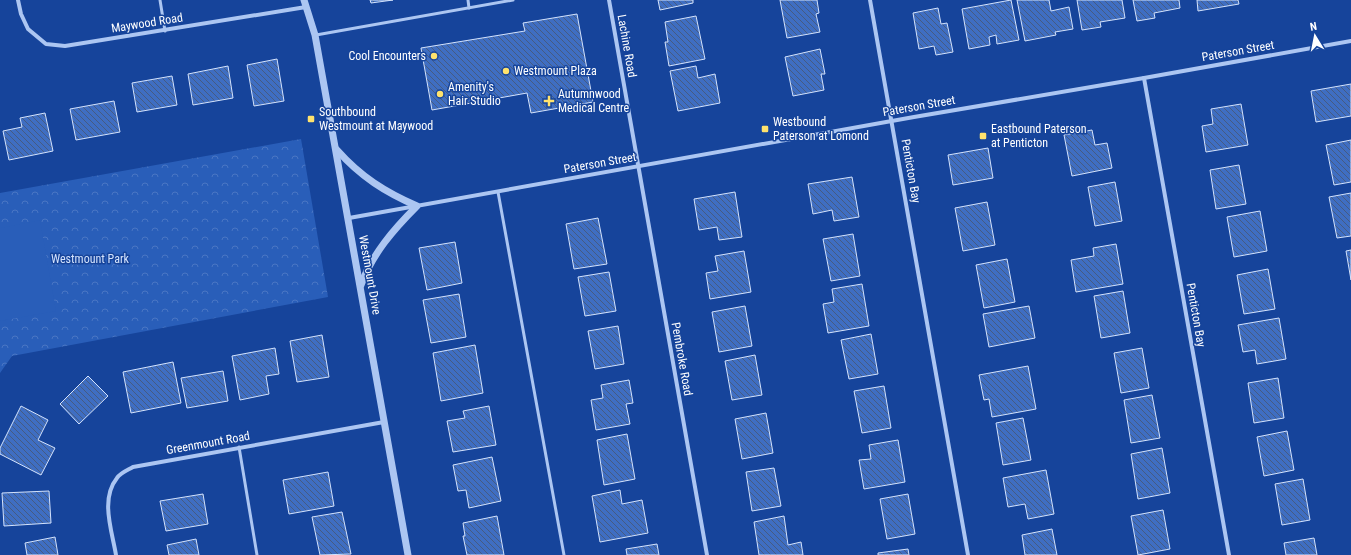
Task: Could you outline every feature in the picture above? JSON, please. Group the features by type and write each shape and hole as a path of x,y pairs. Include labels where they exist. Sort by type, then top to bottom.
{"street":[{"name":"Maywood Road","path":"18,0 21,14 28,29 46,44 66,46 165,30 305,4"},
{"name":"Lachine Road","path":"609,0 638,166"},
{"name":"Penticton Bay","path":"870,0 968,555"},
{"name":"Westmount Drive","path":"305,4 315,35 349,218 408,555"},
{"name":"Paterson Street","path":"349,218 892,121 1144,78 1351,40"},
{"name":"Penticton Bay","path":"1144,78 1229,555"},
{"path":"336,150 365,178 396,197 417,206 398,226 382,247 366,270 361,286"},
{"name":"Pembroke Road","path":"638,166 707,555"},
{"name":"Greenmount Road","path":"116,555 109,511 109,495 117,477 133,467 385,422"}],"lane":[{"path":"160,0 165,30"},
{"path":"468,0 469,8"},
{"path":"315,35 513,0"},
{"path":"498,192 564,555"},
{"path":"239,447 257,555"}],"green space":[{"name":"Westmount Park","path":"301,139 328,297 12,356 0,373 0,193"},
{"path":"40,220 56,311 0,321 0,228"}],"building":[{"path":"370,0 393,0 371,3"},
{"path":"658,0 693,0 693,3 660,10"},
{"path":"780,0 817,0 819,13 816,14 820,32 787,38"},
{"path":"1011,0 1019,40 997,44 996,35 989,37 990,45 969,49 962,9"},
{"path":"1017,0 1049,0 1051,11 1069,7 1073,29 1055,32 1056,35 1025,41"},
{"path":"1077,0 1122,0 1125,18 1100,22 1101,27 1082,30"},
{"path":"1133,0 1179,0 1180,8 1154,13 1155,18 1137,21"},
{"path":"1197,0 1238,0 1239,4 1198,11"},
{"path":"938,8 941,24 947,23 953,52 936,55 934,46 919,49 913,13"},
{"name":"Westmount Plaza","path":"577,14 593,102 531,113 527,93 432,110 421,48 525,31 523,23"},
{"path":"696,16 705,59 669,66 665,42 668,42 665,22"},
{"path":"820,49 825,74 821,74 824,90 793,96 785,57"},
{"path":"277,59 284,101 254,106 247,65"},
{"path":"228,66 233,98 193,105 188,74"},
{"path":"696,66 698,78 715,74 720,103 678,111 670,71"},
{"path":"172,76 177,105 137,112 132,83"},
{"path":"1351,84 1351,116 1316,122 1311,91"},
{"path":"114,101 120,132 76,140 70,109"},
{"path":"1241,104 1248,145 1206,152 1202,126 1213,124 1211,109"},
{"path":"45,113 53,151 9,160 3,131 22,127 20,118"},
{"path":"1092,130 1095,145 1107,143 1112,168 1072,176 1064,135"},
{"path":"1351,140 1351,182 1334,185 1326,145"},
{"path":"988,148 993,178 953,185 948,155"},
{"path":"1239,165 1246,204 1216,209 1210,170"},
{"path":"852,177 859,217 834,221 832,210 813,214 808,184"},
{"path":"1115,182 1122,221 1095,226 1088,187"},
{"path":"735,192 742,237 719,240 717,227 699,230 694,199"},
{"path":"1351,193 1351,236 1337,238 1329,197"},
{"path":"987,202 995,245 963,251 955,208"},
{"path":"1260,211 1267,251 1234,257 1227,217"},
{"path":"598,218 607,264 574,269 566,224"},
{"path":"853,234 860,276 831,281 823,239"},
{"path":"455,242 462,283 427,290 419,248"},
{"path":"1116,244 1123,284 1076,292 1071,260 1094,256 1093,248"},
{"path":"1351,250 1351,280 1346,251"},
{"path":"744,251 751,292 710,299 706,273 718,271 715,256"},
{"path":"1007,259 1015,302 984,308 976,265"},
{"path":"1268,269 1275,309 1244,314 1237,275"},
{"path":"609,272 616,311 585,316 578,277"},
{"path":"862,284 869,326 828,333 823,304 834,302 832,289"},
{"path":"1123,291 1130,333 1101,338 1094,296"},
{"path":"459,294 466,337 431,343 423,300"},
{"path":"745,306 752,346 719,352 712,312"},
{"path":"1029,306 1035,338 989,347 983,314"},
{"path":"1279,318 1286,359 1257,364 1255,350 1243,352 1238,325"},
{"path":"618,326 624,364 595,369 588,331"},
{"path":"871,334 878,374 849,379 841,340"},
{"path":"322,335 329,377 297,382 290,341"},
{"path":"475,345 483,393 441,401 433,353"},
{"path":"275,348 279,374 266,376 269,394 240,400 232,356"},
{"path":"1142,348 1149,388 1121,393 1114,353"},
{"path":"755,355 762,395 732,400 725,361"},
{"path":"173,362 181,403 131,413 123,372"},
{"path":"1028,366 1036,409 992,417 989,399 984,400 979,375"},
{"path":"223,371 228,401 187,408 181,378"},
{"path":"88,376 108,396 79,424 60,404"},
{"path":"1278,378 1284,418 1254,423 1248,383"},
{"path":"629,380 633,403 626,404 630,424 596,430 591,400 603,398 601,385"},
{"path":"884,386 891,428 862,433 854,391"},
{"path":"1152,395 1160,438 1131,443 1124,400"},
{"path":"21,406 48,420 38,440 55,448 41,475 0,454 0,448"},
{"path":"489,406 496,445 453,452 447,421 465,418 463,411"},
{"path":"766,413 773,453 742,459 735,419"},
{"path":"1023,418 1031,460 1003,465 996,423"},
{"path":"1287,431 1294,470 1264,476 1257,437"},
{"path":"627,434 635,479 604,485 597,440"},
{"path":"898,440 905,482 864,489 859,460 871,459 869,445"},
{"path":"1162,448 1170,493 1138,499 1131,454"},
{"path":"492,457 501,501 469,508 466,490 458,491 453,465"},
{"path":"774,468 781,506 752,511 746,472"},
{"path":"1046,470 1054,514 1028,519 1025,504 1008,507 1003,478"},
{"path":"328,472 334,506 289,514 283,480"},
{"path":"1303,479 1310,520 1282,525 1275,484"},
{"path":"620,490 622,504 642,500 648,533 600,542 592,496"},
{"path":"49,491 51,523 4,526 2,493"},
{"path":"203,494 208,524 166,531 160,501"},
{"path":"908,494 915,534 887,539 880,499"},
{"path":"1163,510 1170,549 1138,555 1131,516"},
{"path":"342,512 351,554 320,555 312,517"},
{"path":"497,516 504,555 467,555 463,536 465,536 463,523"},
{"path":"784,516 788,545 801,542 803,555 759,555 754,522"},
{"path":"1052,529 1057,555 1025,555 1022,535"},
{"path":"55,537 58,555 27,555 25,543"},
{"path":"1314,538 1317,555 1286,555 1284,543"},
{"path":"196,539 199,555 169,555 167,545"},
{"path":"657,544 659,555 627,555 626,549"},
{"path":"908,549 909,555 878,555 878,553"}],"place":[{"name":"Cool Encounters","path":"434,56"},
{"name":"Westmount Plaza","path":"506,71"},
{"name":"Amenity's Hair Studio","path":"440,94"},
{"name":"Autumnwood Medical Centre","path":"549,101"},
{"name":"Southbound Westmount at Maywood","path":"311,119"},
{"name":"Westbound Paterson at Lomond","path":"765,129"},
{"name":"Eastbound Paterson at Penticton","path":"983,136"}]}
